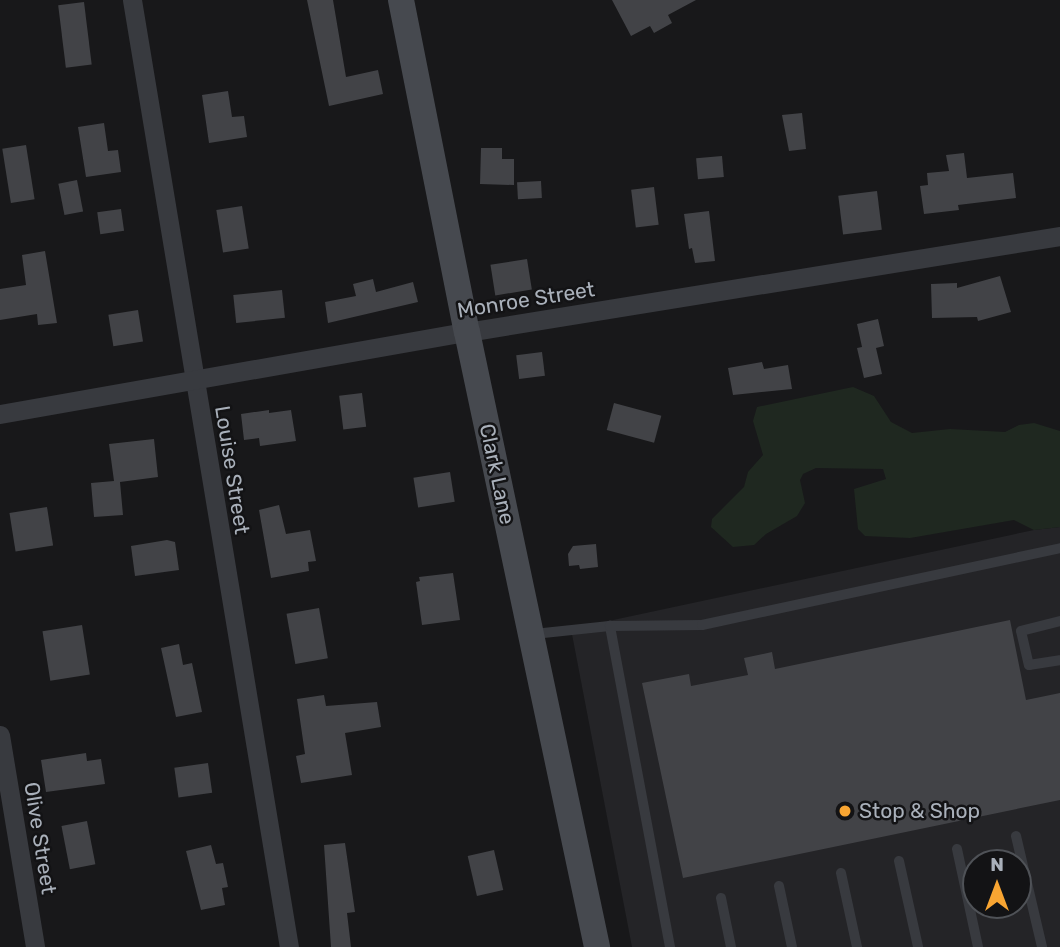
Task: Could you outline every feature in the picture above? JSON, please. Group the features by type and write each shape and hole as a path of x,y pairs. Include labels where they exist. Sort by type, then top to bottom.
{"main road":[{"name":"Clark Lane","path":"401,0 467,332 597,947"}],"street":[{"name":"Louise Street","path":"131,0 289,947"},
{"name":"Monroe Street","path":"0,414 467,332 1060,236"},
{"name":"Olive Street","path":"0,736 35,947"}],"lane":[{"path":"531,634 610,626 702,625 1060,548"},
{"path":"1060,621 1021,631 1029,665 1060,660"},
{"path":"610,626 670,947"},
{"path":"1016,836 1042,947"},
{"path":"957,849 978,947"},
{"path":"899,861 919,947"},
{"path":"841,873 857,947"},
{"path":"779,886 792,947"},
{"path":"721,898 731,947"}],"shaded area":[{"path":"853,387 874,396 891,422 912,433 950,429 1005,432 1019,425 1034,423 1060,431 1060,527 1034,530 1014,520 910,538 865,536 858,529 854,489 886,479 883,469 816,468 803,474 800,480 805,503 797,516 766,534 754,545 733,547 711,527 712,519 744,487 748,472 763,455 753,421 757,407"},
{"path":"1060,527 1060,947 632,947 571,629 1034,530"}],"building":[{"path":"307,0 333,0 346,77 378,70 383,94 329,106"},
{"path":"612,0 696,0 668,15 672,23 654,33 650,26 631,36"},
{"path":"84,2 92,65 66,68 58,5"},
{"path":"228,91 232,117 244,116 247,137 209,143 202,95"},
{"path":"802,113 806,149 789,151 782,115"},
{"path":"104,123 108,151 118,150 121,172 86,177 78,127"},
{"path":"26,145 35,199 11,203 2,149"},
{"path":"481,148 502,148 502,159 514,159 514,185 480,184"},
{"path":"964,153 967,178 1013,173 1016,198 958,205 959,210 924,214 920,186 928,185 927,173 949,171 946,155"},
{"path":"722,156 724,177 698,179 696,158"},
{"path":"77,180 83,211 64,215 58,184"},
{"path":"541,181 542,198 518,199 517,182"},
{"path":"654,187 659,225 636,228 631,190"},
{"path":"877,191 882,230 843,234 838,196"},
{"path":"242,206 249,248 223,253 216,210"},
{"path":"121,209 124,231 100,234 97,212"},
{"path":"709,211 715,261 695,263 692,248 689,249 684,214"},
{"path":"45,251 57,323 38,325 37,314 0,320 0,289 26,285 22,255"},
{"path":"527,259 532,290 495,295 490,265"},
{"path":"1000,276 1011,312 978,321 977,317 932,318 931,284 957,283 957,288"},
{"path":"373,279 376,292 413,282 418,302 328,323 325,302 356,296 353,284"},
{"path":"282,290 285,318 236,323 233,295"},
{"path":"138,310 143,342 113,346 108,315"},
{"path":"878,319 884,346 876,348 882,374 864,378 857,348 862,347 857,324"},
{"path":"542,352 545,376 519,379 516,355"},
{"path":"762,362 764,369 788,365 792,389 733,395 728,368"},
{"path":"362,393 366,427 343,430 339,396"},
{"path":"614,403 661,416 654,443 607,430"},
{"path":"269,410 269,413 291,410 296,441 260,446 259,438 244,440 241,414"},
{"path":"154,439 158,477 120,482 123,515 94,517 91,483 114,481 109,444"},
{"path":"450,472 455,502 418,507 413,478"},
{"path":"279,505 286,534 310,530 316,561 308,562 309,571 271,578 259,510"},
{"path":"47,507 53,546 16,551 9,513"},
{"path":"167,540 175,542 179,570 135,576 131,546"},
{"path":"596,544 598,567 580,569 579,565 569,566 568,554 573,546"},
{"path":"453,573 460,620 422,625 416,582 420,581 419,577"},
{"path":"319,608 328,658 295,664 287,614"},
{"path":"1010,620 1026,700 1060,693 1060,800 683,878 642,683 689,674 691,686 748,675 744,658 772,652 775,669"},
{"path":"82,625 90,674 50,681 42,631"},
{"path":"179,644 183,665 192,663 202,712 176,717 161,648"},
{"path":"324,695 326,706 377,702 381,727 345,733 352,775 301,783 296,756 305,754 297,699"},
{"path":"86,753 87,761 101,759 105,784 46,792 41,760"},
{"path":"208,763 212,793 179,797 174,768"},
{"path":"87,821 95,864 70,869 61,826"},
{"path":"345,843 355,912 347,913 351,947 331,947 324,845"},
{"path":"211,845 216,864 223,863 228,887 222,888 225,905 201,910 186,851"},
{"path":"494,850 503,890 477,896 468,856"}],"place":[{"name":"Stop & Shop","path":"845,811"}]}
